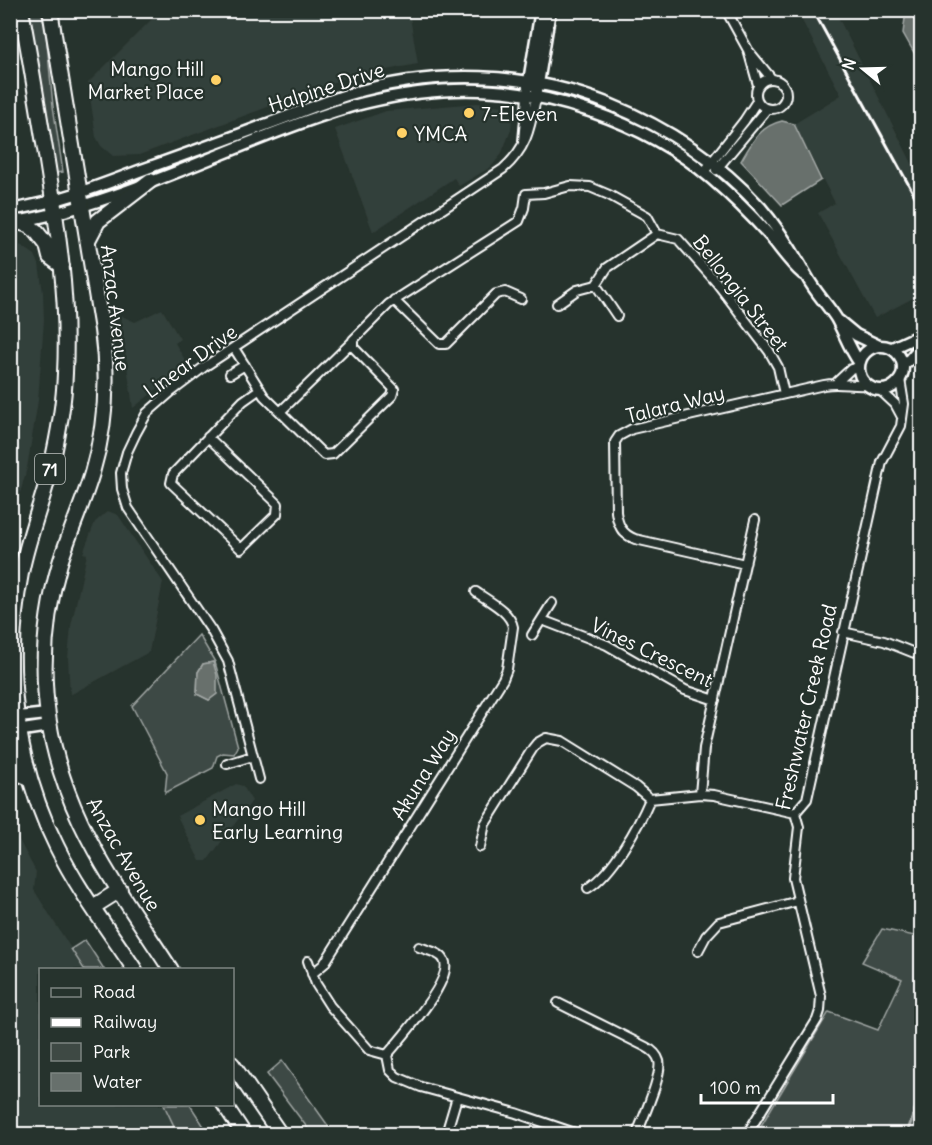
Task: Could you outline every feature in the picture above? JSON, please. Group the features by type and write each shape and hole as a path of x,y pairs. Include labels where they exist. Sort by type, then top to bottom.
{"highway":[{"name":"71","path":"21,10 54,207 62,266 67,341 63,394 51,466 20,580 14,625 14,724 41,812 55,844 93,907 134,968"},
{"name":"Anzac Avenue","path":"50,10 105,351 106,399 94,465 60,561 50,600 44,651 48,720 67,792 89,838 170,968"},
{"path":"88,240 98,221 150,181"},
{"path":"13,218 36,231 47,245 50,257 62,266"},
{"path":"10,762 17,773 30,778"},
{"path":"93,907 120,890"},
{"path":"234,1067 280,1134"},
{"path":"225,1106 244,1134"}],"main road":[{"path":"531,97 541,10"},
{"path":"533,83 550,10"},
{"name":"Halpine Drive","path":"81,199 169,162 307,109 369,89 403,82 451,78 496,78 533,83 581,94 633,114 681,141 714,165 758,206 778,229 798,259 807,278 836,319 858,364"},
{"name":"Halpine Drive","path":"81,199 150,181 338,110 378,99 425,92 460,90 501,92 582,109 626,125 660,143 707,174 741,205 807,278"},
{"path":"13,218 38,206 54,207 81,199"},
{"name":"Halpine Drive","path":"836,319 856,335 877,345"},
{"path":"892,348 901,358 903,365 900,380 895,385 880,390 866,385 859,373 858,364 865,351 877,345 892,348 916,337 921,332"},
{"path":"903,365 921,345"},
{"path":"14,724 48,720"}],"street":[{"path":"726,10 748,50 758,86"},
{"path":"714,165 767,109 780,107 786,94 783,85 771,78 748,50"},
{"path":"767,109 757,101 755,96 758,86 771,78"},
{"name":"Linear Drive","path":"259,779 228,661 212,630 128,508 122,489 121,473 127,452 147,413 204,367 318,290 498,174 514,159 523,142 531,97"},
{"path":"707,174 757,101"},
{"name":"Bellongia Street","path":"394,300 519,221 526,194 544,193 570,186 590,187 647,216 657,234 678,239 717,283 769,351 778,367 784,394"},
{"path":"557,304 576,290 596,285 607,268 657,234"},
{"path":"596,285 617,316"},
{"path":"281,411 394,300 439,344 446,344 496,294 505,292 521,299"},
{"path":"234,348 260,389 324,454 333,454 392,396 393,388 353,347 353,340"},
{"path":"230,374 245,364"},
{"name":"Talara Way","path":"837,382 858,364"},
{"name":"Freshwater Creek Road","path":"747,1134 817,1020 820,1011 821,996 793,871 799,831 795,813 807,798 882,462 900,429 904,404 900,380"},
{"name":"Talara Way","path":"745,564 635,539 623,533 615,512 615,442 619,436 632,429 837,382 855,386 866,385"},
{"path":"208,437 278,504 277,514 241,549 171,483 173,474 208,437 243,400 260,389"},
{"path":"880,390 895,404 902,417"},
{"path":"700,794 704,748 755,520"},
{"name":"Akuna Way","path":"312,974 324,964 503,679 507,669 512,620 476,592"},
{"path":"532,635 552,603"},
{"name":"Vines Crescent","path":"542,620 607,645 685,690 715,700"},
{"path":"843,632 884,641 921,656"},
{"path":"480,847 485,824 533,748 546,738 562,741 636,787 650,799 700,794 714,795 795,813"},
{"path":"227,764 253,756"},
{"path":"588,888 606,874 650,799"},
{"path":"699,951 706,936 719,922 798,901"},
{"path":"419,947 443,958 444,974 427,1005 387,1055 390,1070 397,1077 421,1088 524,1116 578,1134"},
{"path":"308,962 316,984 330,1006 369,1050 387,1055"},
{"path":"558,1003 646,1047 656,1055 659,1061 658,1074 637,1134"},
{"path":"446,1134 456,1097"}],"shaded area":[{"name":"Mango Hill Market Place","path":"350,10 409,11 418,64 348,77 139,155 113,156 101,146 96,137 88,83 160,11 330,11 332,14"},
{"path":"797,11 835,11 921,181 921,294 875,318 818,213 835,203 794,124 841,95"},
{"path":"477,103 503,106 509,109 512,116 511,130 501,155 491,167 459,186 454,178 373,232 335,129 386,111"},
{"path":"11,242 35,255 39,264 44,320 38,401 27,468 19,497 10,494"},
{"path":"162,309 180,339 175,343 188,365 133,408 120,315 135,322"},
{"path":"108,511 118,515 163,582 149,652 70,695 68,658 71,626 87,554 83,553 95,522"},
{"path":"236,784 243,786 252,801 207,861 200,861 177,816"},
{"path":"10,823 36,872 34,890 83,968 39,968 39,1106 165,1106 175,1126 167,1134 11,1134"}],"green space":[{"path":"28,11 44,11 53,106 63,172 55,173"},
{"path":"199,635 215,662 238,747 234,754 223,753 217,756 213,768 165,793 167,773 132,706","holes":["213,662 215,664 209,700 197,694 198,672 203,664"]},
{"path":"882,929 919,937 921,934 921,1134 756,1134 829,1012 878,1030 902,979 862,962"},
{"path":"85,940 103,968 83,968 71,949"},
{"path":"282,1061 334,1134 312,1134 267,1074"},
{"path":"164,1106 191,1106 209,1134 167,1134 174,1126"}],"water":[{"path":"906,11 921,11 921,65 903,33"},
{"path":"782,121 794,124 821,180 782,205 741,161 762,131"},
{"path":"213,662 217,675 217,694 209,700 197,694 198,672 203,664"}],"waterway":[{"path":"907,1134 922,1088"}],"railway":[{"path":"813,10 922,209"}],"place":[{"name":"Mango Hill Market Place","path":"216,80"},
{"name":"7-Eleven","path":"469,113"},
{"name":"YMCA","path":"402,133"},
{"name":"Mango Hill Early Learning","path":"200,820"}]}
